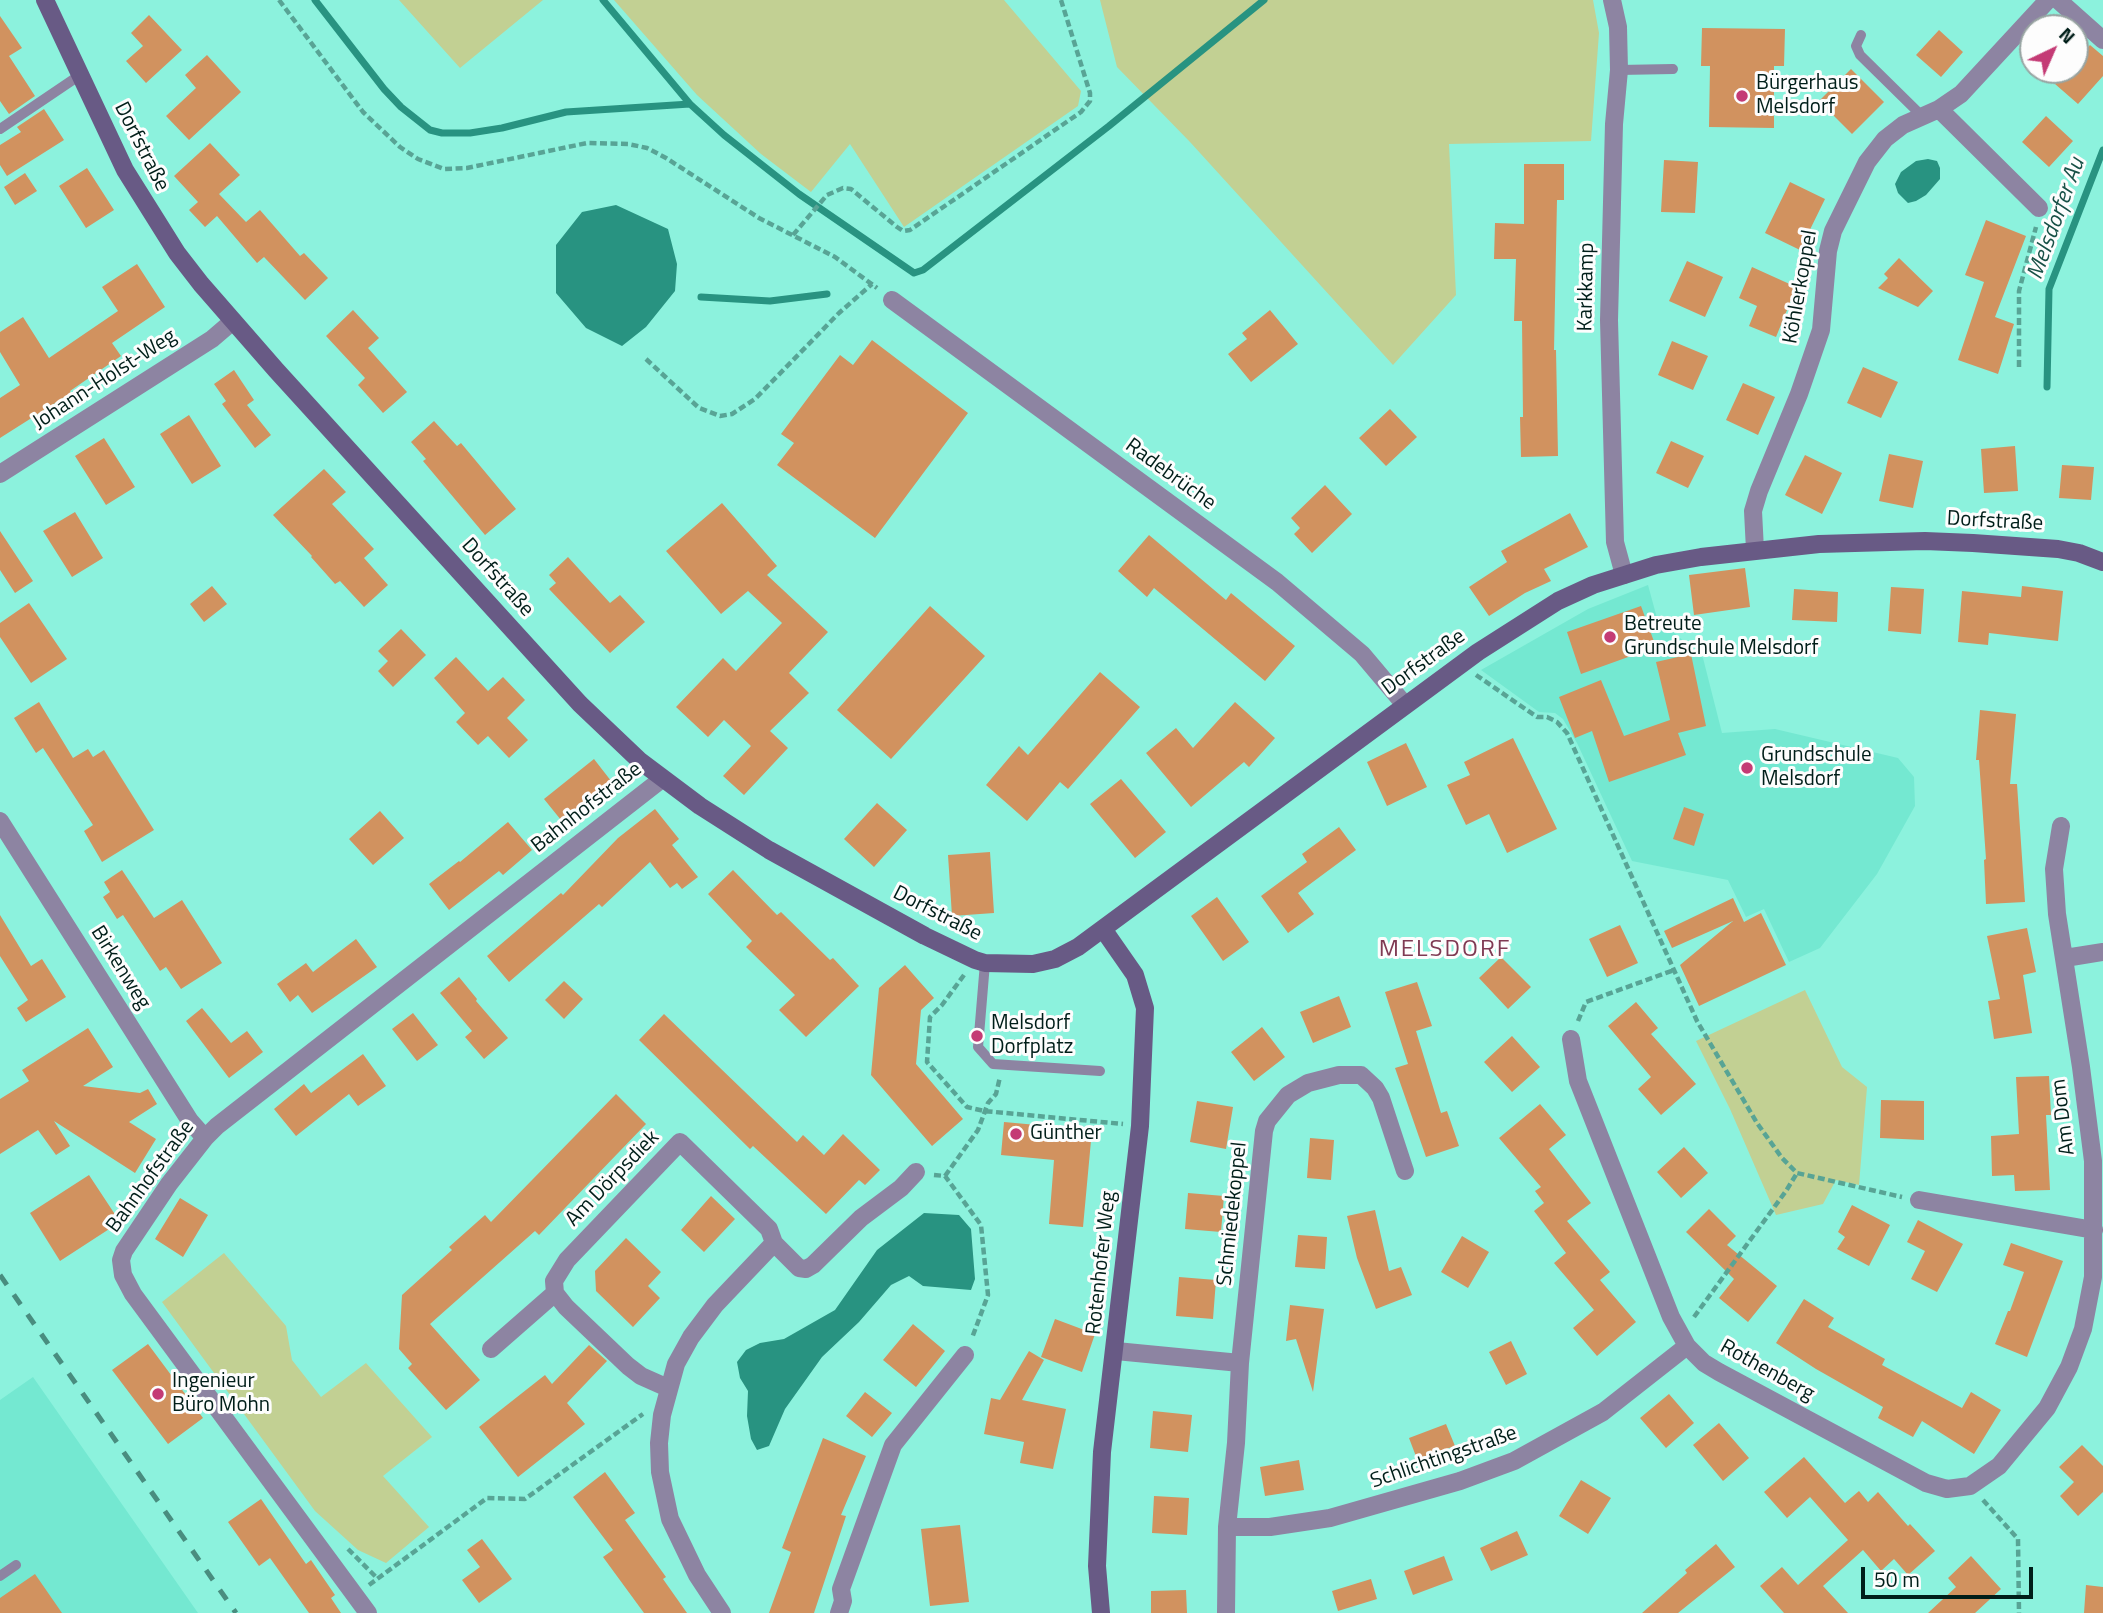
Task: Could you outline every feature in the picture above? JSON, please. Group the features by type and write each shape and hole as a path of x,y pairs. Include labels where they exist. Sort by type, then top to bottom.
{"street":[{"name":"Dorfstraße","path":"45,0 125,170 160,229 201,284 580,704 662,779 769,850 955,952 985,963 1032,964 1055,959 1078,947 1465,661 1558,601 1625,575 1679,561 1819,544 1937,541 2058,549 2103,562"},
{"name":"Karkkamp","path":"1612,0 1618,27 1619,70 1614,124 1609,320 1615,542 1625,575"},
{"name":"Köhlerkoppel","path":"1755,550 1753,511 1759,491 1799,394 1821,330 1828,250 1833,230 1867,162 1885,139 1903,125 1931,113 1961,94 2048,0"},
{"path":"2058,0 2103,40"},
{"path":"1931,113 2039,208"},
{"name":"Radebrüche","path":"892,300 1277,582 1362,654 1405,705"},
{"name":"Johann-Holst-Weg","path":"0,474 212,339 233,321"},
{"name":"Bahnhofstraße","path":"368,1613 132,1294 123,1275 121,1261 124,1251 169,1184 205,1138 662,779"},
{"name":"Birkenweg","path":"0,821 184,1111 205,1138"},
{"name":"Am Dom","path":"1970,1486 1990,1474 2007,1457 2047,1408 2068,1367 2083,1329 2093,1277 2091,1149 2057,914 2054,869 2061,826"},
{"name":"Rotenhofer Weg","path":"1101,1613 1097,1566 1102,1452 1116,1351 1140,1126 1146,1008 1135,975 1102,929"},
{"path":"2065,958 2103,952"},
{"name":"Rothenberg","path":"1572,1039 1573,1061 1578,1081 1683,1339 1704,1363 1926,1483 1947,1489 1970,1486"},
{"name":"Schmiedekoppel","path":"1226,1613 1227,1527 1236,1443 1240,1363 1267,1121 1281,1101 1297,1089 1316,1081 1350,1074 1361,1075 1381,1098 1405,1171"},
{"name":"Am Dörpsdiek","path":"491,1349 555,1293 554,1281 567,1260 680,1142 769,1228 774,1243 799,1268 806,1269 916,1172"},
{"path":"1919,1200 2094,1230"},
{"path":"722,1613 697,1575 670,1519 660,1472 662,1415 676,1364 703,1319 774,1243"},
{"path":"555,1293 566,1307 628,1366 641,1376 668,1388"},
{"name":"Schlichtingstraße","path":"1227,1527 1270,1527 1330,1518 1460,1481 1514,1461 1603,1412 1683,1339"},
{"path":"1116,1351 1240,1363"},
{"path":"839,1613 843,1601 841,1589 893,1445 965,1355"}],"lane":[{"path":"1861,35 1856,46 1860,55 1931,113"},
{"path":"1619,70 1673,69"},
{"path":"0,129 80,75"},
{"path":"985,963 978,1046 993,1064 1100,1070"},
{"path":"0,1576 16,1565"}],"path":[{"path":"279,0 363,112 391,139 418,159 444,169 467,168 587,144 628,144 647,148 759,218 835,257 892,300"},
{"path":"793,235 827,195 837,189 852,189 897,227 903,231 911,230 1081,113 1090,101 1090,93 1061,0"},
{"path":"2019,368 2019,291 2036,233 2039,208"},
{"path":"646,359 699,408 720,416 732,414 755,400 839,313 872,284"},
{"path":"1465,661 1476,675 1537,717 1547,717 1557,722 1567,733 1697,1021 1757,1123 1782,1158 1797,1173 1919,1200"},
{"path":"1572,1039 1586,1002 1674,970"},
{"path":"965,1355 988,1295 981,1225 945,1176 978,1130 988,1103 996,1094 1002,1066"},
{"path":"1683,1339 1693,1318 1797,1173"},
{"path":"377,1578 487,1498 525,1499 643,1414 662,1415"},
{"path":"1970,1486 2018,1539 2019,1613"}],"shaded area":[{"path":"399,0 543,0 460,68"},
{"path":"614,0 1004,0 1081,91 1078,106 904,227 850,144 811,192 761,154 697,95"},
{"path":"1100,0 1593,0 1599,33 1591,141 1449,144 1456,295 1393,365 1190,142 1117,67"},
{"name":"Grundschule Melsdorf","path":"1648,585 1657,618 1703,658 1722,733 1775,729 1898,758 1914,777 1915,806 1877,874 1820,948 1789,962 1764,909 1746,917 1728,880 1632,861 1577,743 1563,719 1555,713 1539,712 1481,670 1588,609"},
{"path":"1805,990 1842,1067 1867,1087 1859,1185 1836,1180 1823,1204 1776,1215 1730,1109 1696,1041"},
{"path":"224,1253 286,1326 292,1360 321,1397 366,1363 432,1437 383,1476 429,1527 386,1563 358,1550 315,1511 162,1302"},
{"path":"33,1377 198,1613 0,1613 0,1400"}],"water":[{"path":"1916,161 1937,161 1940,179 1926,195 1908,203 1898,193 1895,184 1901,172"},
{"path":"616,205 668,229 677,264 675,291 646,327 622,346 586,328 556,293 556,245 582,212"},
{"path":"924,1213 959,1215 971,1229 975,1279 971,1290 923,1286 909,1276 891,1285 859,1322 822,1357 785,1409 769,1446 757,1450 751,1439 747,1416 748,1391 740,1378 737,1362 746,1350 760,1343 784,1339 835,1310 877,1250"}],"building":[{"path":"149,15 182,50 146,83 126,61 143,46 131,33"},
{"path":"0,16 22,48 9,56 35,96 9,114 0,101"},
{"name":"Bürgerhaus Melsdorf","path":"1702,28 1785,29 1784,66 1774,66 1774,128 1709,127 1710,66 1701,66"},
{"path":"1939,30 1963,52 1941,77 1916,55"},
{"path":"2089,46 2103,56 2103,76 2078,104 2055,84 2089,84"},
{"path":"207,55 241,92 189,140 166,116 196,88 185,75"},
{"path":"1851,69 1884,102 1852,134 1819,101"},
{"path":"44,109 64,140 7,176 0,165 0,145 21,132 17,127"},
{"path":"2046,116 2073,141 2049,167 2022,142"},
{"path":"210,143 240,175 219,194 246,222 260,210 300,256 304,253 328,278 305,300 264,257 257,263 217,216 205,227 189,210 198,202 174,176"},
{"path":"1664,160 1698,162 1695,213 1661,212"},
{"path":"1524,164 1564,164 1564,200 1557,200 1554,350 1558,456 1521,457 1522,321 1514,321 1516,259 1494,259 1495,223 1524,224"},
{"path":"87,168 114,210 86,228 59,186"},
{"path":"25,173 37,191 15,205 4,187"},
{"path":"1790,182 1825,199 1800,250 1765,233"},
{"path":"1986,220 2026,236 1995,317 2014,324 1998,374 1958,360 1984,282 1965,275"},
{"path":"1899,258 1933,291 1918,307 1878,288 1888,278 1884,274"},
{"path":"1687,261 1723,277 1705,317 1669,301"},
{"path":"137,264 165,307 112,343 121,356 70,391 71,393 0,438 0,398 20,385 0,352 0,332 23,317 49,358 118,311 102,287"},
{"path":"1752,267 1794,286 1794,293 1776,337 1749,326 1757,306 1739,298"},
{"path":"353,310 379,338 368,348 407,392 383,413 358,385 365,378 326,336"},
{"path":"1270,310 1298,344 1251,382 1228,354 1247,339 1242,333"},
{"path":"872,340 968,413 875,538 777,465 794,443 781,434 840,355 853,365"},
{"path":"1672,341 1708,356 1693,390 1658,375"},
{"path":"1863,367 1898,382 1881,418 1847,403"},
{"path":"234,370 254,400 247,405 271,435 255,448 222,404 226,401 214,384"},
{"path":"1743,383 1775,397 1758,435 1726,420"},
{"path":"1390,409 1417,437 1386,466 1359,438"},
{"path":"189,415 221,466 192,484 160,434"},
{"path":"434,421 457,446 461,443 516,509 485,535 423,461 426,459 411,442"},
{"path":"104,438 135,487 106,505 75,456"},
{"path":"1671,441 1704,456 1688,488 1656,473"},
{"path":"2015,446 2018,491 1984,493 1981,449"},
{"path":"1889,454 1923,461 1913,508 1879,501"},
{"path":"1805,455 1842,473 1822,514 1785,495"},
{"path":"2062,465 2094,467 2091,500 2059,498"},
{"path":"324,469 346,492 332,504 374,549 364,558 388,585 364,607 340,581 335,584 273,515"},
{"path":"1325,485 1352,514 1312,553 1294,534 1300,528 1291,518"},
{"path":"722,503 777,566 767,575 828,632 789,673 809,693 770,731 788,748 744,795 723,776 751,746 724,720 708,737 676,707 723,658 736,671 782,623 748,591 721,614 666,551"},
{"path":"75,512 103,558 72,577 43,531"},
{"path":"1570,513 1588,547 1544,569 1551,581 1525,593 1489,616 1469,587 1507,562 1501,551"},
{"path":"0,531 33,581 15,593 0,570"},
{"path":"1149,535 1226,600 1231,593 1295,646 1265,681 1154,588 1147,597 1118,571"},
{"path":"568,557 610,603 620,595 645,622 610,653 549,589 556,583 549,575"},
{"path":"1745,568 1750,607 1694,615 1689,575"},
{"path":"212,586 227,604 204,622 190,604"},
{"path":"2022,586 2063,591 2058,641 1989,633 1988,645 1958,642 1962,591 2021,597"},
{"path":"1891,587 1924,589 1921,634 1888,631"},
{"path":"1794,589 1838,592 1837,622 1792,620"},
{"path":"29,603 67,659 31,683 0,637 0,623"},
{"path":"930,606 985,656 891,759 837,710"},
{"name":"Betreute Grundschule Melsdorf","path":"1641,606 1656,647 1581,674 1567,632"},
{"path":"401,629 426,655 393,687 378,671 388,661 378,651"},
{"path":"1691,654 1706,726 1678,733 1686,755 1609,782 1592,731 1575,738 1559,697 1601,680 1624,736 1670,720 1656,662"},
{"path":"456,657 488,691 503,677 525,700 507,718 528,740 509,758 488,736 478,745 456,722 465,713 434,678"},
{"path":"1100,672 1140,707 1068,789 1060,782 1027,821 986,785 1019,746 1028,755"},
{"path":"39,702 73,758 88,749 93,757 104,750 154,830 102,862 84,831 93,825 43,748 36,753 14,718"},
{"path":"1235,702 1275,738 1249,767 1244,762 1191,807 1146,753 1176,728 1193,748"},
{"path":"1980,710 2016,714 2010,784 2017,784 2025,902 1986,904 1986,859 1979,760 1976,760"},
{"path":"1513,738 1557,829 1507,853 1489,814 1466,825 1447,785 1470,775 1464,762"},
{"path":"1406,743 1427,787 1387,806 1367,762"},
{"path":"594,759 615,786 565,825 544,799"},
{"path":"1121,779 1166,832 1135,858 1090,804"},
{"path":"877,803 907,830 874,867 844,839"},
{"path":"1684,807 1704,814 1694,846 1673,839"},
{"path":"655,809 679,839 672,845 698,877 682,889 677,883 670,888 650,862 602,907 599,904 509,982 487,956 561,893 563,895 618,838"},
{"path":"380,811 404,838 373,865 349,839"},
{"path":"508,822 532,850 503,875 499,871 449,910 429,884"},
{"path":"1339,827 1356,850 1298,893 1314,914 1288,933 1261,896 1307,862 1302,854"},
{"path":"990,852 994,913 952,916 948,855"},
{"path":"122,870 154,918 182,900 222,963 181,989 166,967 160,971 123,915 117,919 103,897 110,892 104,882"},
{"path":"733,870 777,915 781,912 830,960 833,958 859,986 806,1037 779,1010 795,995 746,947 752,941 708,894"},
{"path":"1217,897 1249,942 1223,961 1191,916"},
{"path":"1733,898 1744,922 1761,913 1786,965 1699,1006 1680,965 1733,921 1672,948 1664,931"},
{"path":"0,915 31,966 42,959 66,997 26,1022 17,1008 28,1000 0,956"},
{"path":"1620,925 1638,963 1607,977 1589,939"},
{"path":"2027,928 2036,972 2023,975 2032,1033 1994,1039 1988,1001 2000,999 1987,936"},
{"path":"356,939 377,967 312,1013 298,995 290,1002 277,984 306,963 313,972"},
{"path":"1501,957 1531,987 1508,1009 1479,978"},
{"path":"905,965 934,998 921,1010 916,1064 963,1119 932,1146 871,1075 879,988"},
{"path":"459,977 508,1038 484,1059 465,1037 472,1031 440,993"},
{"path":"564,981 583,999 564,1019 545,1000"},
{"path":"1417,982 1432,1026 1416,1031 1441,1113 1447,1111 1459,1146 1426,1157 1395,1068 1408,1064 1385,992"},
{"path":"1339,996 1351,1027 1313,1043 1300,1012"},
{"path":"1636,1002 1658,1028 1651,1034 1696,1084 1661,1115 1638,1089 1651,1077 1608,1026"},
{"path":"202,1008 231,1043 247,1031 263,1052 229,1078 186,1021"},
{"path":"413,1013 438,1045 417,1061 392,1029"},
{"path":"664,1014 797,1142 803,1135 824,1155 843,1134 880,1170 865,1185 859,1180 826,1214 753,1146 750,1149 639,1040"},
{"path":"1262,1027 1285,1057 1254,1081 1231,1052"},
{"path":"88,1028 113,1067 83,1086 140,1093 148,1089 157,1104 129,1122 156,1139 135,1173 54,1121 70,1146 56,1155 38,1130 0,1154 0,1099 29,1081 22,1070"},
{"path":"1512,1036 1540,1067 1512,1092 1484,1062"},
{"path":"363,1054 386,1086 358,1106 349,1094 296,1136 274,1109 304,1084 311,1093"},
{"path":"2049,1076 2051,1115 2046,1115 2050,1190 2015,1191 2014,1175 1992,1176 1991,1136 2019,1134 2016,1077"},
{"path":"616,1094 646,1124 539,1235 535,1231 430,1324 480,1380 446,1410 408,1368 412,1364 399,1349 402,1295 452,1250 449,1247 485,1215 491,1222"},
{"path":"1881,1100 1924,1101 1924,1140 1880,1138"},
{"path":"1197,1101 1233,1107 1226,1149 1190,1142"},
{"path":"1540,1104 1566,1135 1549,1149 1591,1203 1567,1221 1610,1272 1600,1280 1636,1322 1597,1356 1573,1328 1594,1310 1554,1263 1566,1253 1534,1211 1544,1203 1535,1191 1541,1187 1499,1138"},
{"path":"1004,1122 1092,1130 1083,1227 1049,1224 1054,1160 1001,1155"},
{"path":"1310,1138 1334,1140 1331,1180 1307,1178"},
{"path":"1684,1147 1708,1173 1681,1198 1657,1172"},
{"path":"89,1175 120,1222 60,1261 30,1213"},
{"path":"1188,1193 1224,1196 1221,1232 1185,1229"},
{"path":"711,1196 735,1219 704,1252 681,1230"},
{"path":"180,1198 208,1215 183,1257 155,1239"},
{"path":"1852,1205 1890,1225 1869,1266 1837,1249 1845,1237 1838,1232"},
{"path":"1709,1209 1736,1236 1727,1245 1777,1286 1748,1322 1719,1298 1734,1279 1686,1232"},
{"path":"1375,1210 1389,1271 1401,1267 1412,1295 1376,1309 1357,1258 1347,1216"},
{"path":"1918,1220 1963,1244 1937,1292 1911,1279 1925,1251 1907,1242"},
{"path":"1298,1235 1327,1237 1325,1269 1295,1267"},
{"path":"1462,1236 1489,1252 1468,1288 1441,1272"},
{"path":"626,1238 661,1272 648,1286 660,1298 633,1327 596,1291 595,1271"},
{"path":"2011,1243 2063,1261 2027,1357 1995,1344 2024,1272 2003,1265"},
{"path":"1179,1277 1216,1280 1213,1319 1176,1316"},
{"path":"1804,1299 1834,1318 1828,1327 1885,1359 1882,1365 1962,1408 1971,1392 2001,1410 1974,1454 1922,1421 1913,1437 1878,1418 1883,1407 1776,1343"},
{"path":"1290,1305 1324,1309 1313,1392 1296,1339 1286,1341"},
{"path":"1055,1319 1095,1334 1082,1372 1041,1357"},
{"path":"913,1324 945,1351 916,1387 883,1360"},
{"path":"1511,1341 1527,1374 1506,1385 1489,1352"},
{"name":"Ingenieur Büro Mohn","path":"148,1344 203,1418 168,1444 112,1370"},
{"path":"589,1345 607,1361 567,1403 585,1424 518,1477 479,1427 545,1375 552,1384"},
{"path":"1029,1351 1044,1360 1022,1400 1066,1409 1053,1469 1020,1463 1024,1442 984,1434 991,1398 1000,1400"},
{"path":"865,1392 892,1413 872,1437 846,1416"},
{"path":"1669,1394 1694,1423 1666,1448 1640,1418"},
{"path":"1153,1411 1192,1415 1188,1452 1150,1448"},
{"path":"1719,1423 1749,1458 1723,1481 1693,1445"},
{"path":"1446,1424 1455,1446 1417,1459 1409,1438"},
{"path":"823,1438 866,1456 841,1515 846,1516 814,1613 769,1613 791,1552 782,1548"},
{"path":"2082,1445 2103,1466 2103,1492 2078,1516 2060,1496 2074,1482 2059,1467"},
{"path":"1804,1457 1845,1503 1859,1491 1868,1502 1878,1492 1935,1551 1908,1575 1894,1559 1881,1571 1863,1550 1823,1586 1848,1613 1784,1613 1760,1586 1782,1567 1798,1585 1848,1540 1810,1497 1787,1518 1764,1492"},
{"path":"1299,1460 1304,1490 1265,1496 1260,1467"},
{"path":"605,1472 635,1513 625,1520 666,1577 663,1579 687,1613 644,1613 603,1557 613,1550 573,1497"},
{"path":"1581,1480 1611,1498 1588,1534 1559,1516"},
{"path":"1154,1496 1189,1498 1187,1535 1152,1533"},
{"path":"261,1499 306,1564 311,1560 335,1595 331,1598 341,1613 309,1613 270,1558 259,1566 228,1522"},
{"path":"960,1525 969,1602 930,1606 921,1529"},
{"path":"1517,1531 1528,1555 1491,1571 1480,1548"},
{"path":"482,1539 512,1579 479,1603 462,1580 480,1567 467,1550"},
{"path":"1716,1544 1735,1567 1678,1613 1642,1613 1687,1573 1685,1570"},
{"path":"1444,1556 1453,1580 1413,1595 1404,1571"},
{"path":"1971,1556 2001,1589 1975,1613 1928,1613 1956,1587 1948,1578"},
{"path":"35,1574 62,1613 0,1613 0,1598"},
{"path":"1371,1579 1377,1599 1338,1611 1332,1591"},
{"path":"2086,1585 2103,1587 2103,1613 2084,1613"},
{"path":"1186,1590 1187,1613 1151,1613 1151,1591"}],"waterway":[{"path":"315,0 384,89 401,107 430,130 470,133 566,112 690,104 724,135 799,194 914,273 923,270 1109,126 1264,0"},
{"path":"603,0 690,104"},
{"name":"Melsdorfer Au","path":"2047,387 2049,289 2103,150"},
{"path":"701,297 770,301 827,294"}],"railway":[{"path":"0,1275 236,1613"}],"place":[{"name":"Bürgerhaus Melsdorf","path":"1742,96"},
{"name":"Betreute Grundschule Melsdorf","path":"1610,637"},
{"name":"Grundschule Melsdorf","path":"1747,768"},
{"name":"Melsdorf Dorfplatz","path":"977,1036"},
{"name":"Günther","path":"1016,1134"},
{"name":"Ingenieur Büro Mohn","path":"158,1394"}],"district":[{"name":"MELSDORF","path":"1445,950"}]}
